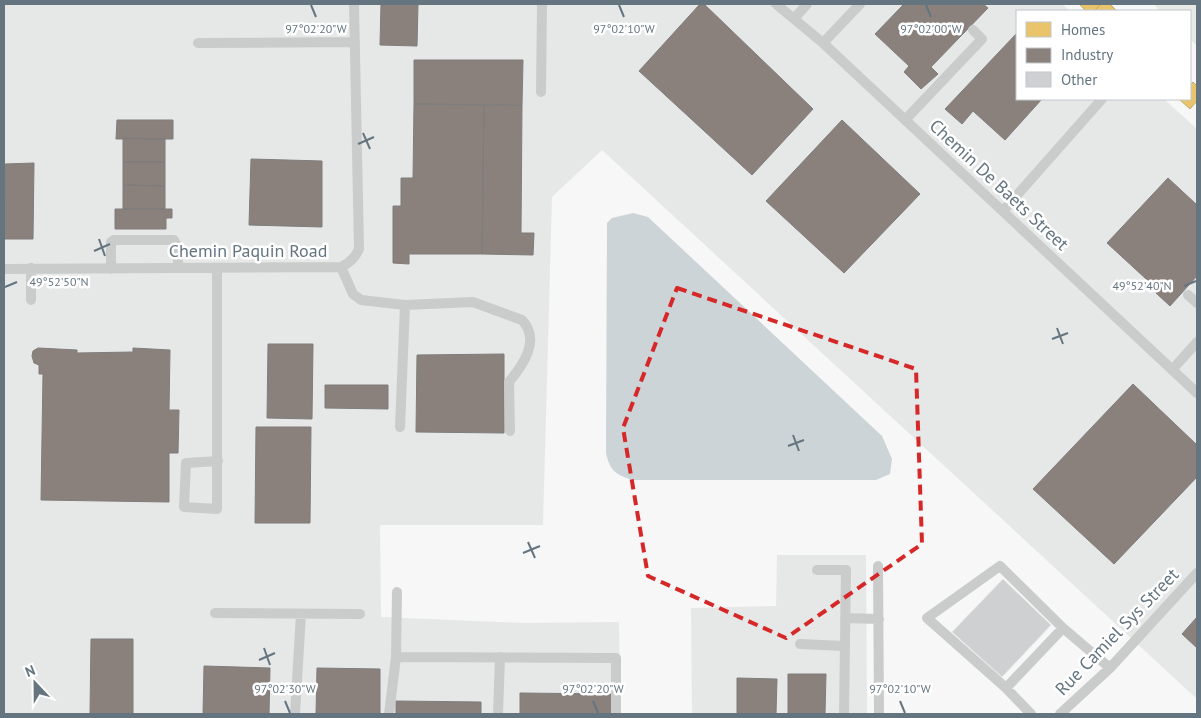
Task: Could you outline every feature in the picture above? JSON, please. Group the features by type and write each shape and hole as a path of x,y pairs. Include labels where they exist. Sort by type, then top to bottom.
{"street":[{"name":"Chemin Paquin Road","path":"4,269 341,267 349,263 359,249 354,4"},
{"path":"540,92 542,4"},
{"name":"Chemin De Baets Street","path":"776,4 823,43 1197,393"},
{"path":"794,19 807,4"},
{"path":"823,43 860,4"},
{"path":"905,120 982,38 973,30"},
{"path":"198,43 355,42"},
{"path":"1003,211 1101,100"},
{"path":"111,269 111,242 114,240 174,240 178,248 178,268"},
{"path":"341,267 356,298 361,300 405,304 473,302 522,320 527,325 530,334 530,344 523,365 509,382 510,431"},
{"path":"31,268 31,300"},
{"path":"217,268 218,461 217,509 184,507 186,462 218,461"},
{"path":"1188,295 1197,304"},
{"path":"400,427 405,304"},
{"path":"1172,370 1197,342"},
{"path":"878,566 879,714"},
{"path":"1031,714 1006,688 927,618 1000,566 1063,628 1110,668"},
{"path":"817,570 846,570 844,714"},
{"name":"Rue Camiel Sys Street","path":"1060,714 1110,668 1197,573"},
{"path":"389,714 396,657 397,592"},
{"path":"215,613 360,614"},
{"path":"295,714 300,614"},
{"path":"845,618 879,619"},
{"path":"1006,688 1063,628"},
{"path":"800,644 844,646"},
{"path":"396,657 616,658 616,714"},
{"path":"498,714 500,657"}],"highlighted area":[{"path":"677,288 916,369 922,544 786,638 648,576 623,428"}],"shaded area":[{"path":"4,4 1062,4 1069,10 1016,10 1016,100 1165,100 1197,129 1197,699 602,150 552,197 543,525 380,525 381,617 523,623 619,622 620,714 4,714"},
{"path":"1154,4 1197,4 1197,46 1191,40 1191,10 1159,10"},
{"path":"633,213 648,217 882,436 892,459 890,474 876,480 632,480 614,471 609,464 606,453 607,223 612,218"},
{"path":"777,555 866,555 867,714 692,714 691,608 776,606"}],"building: Homes":[{"path":"1079,4 1101,4 1095,10 1085,10"},
{"path":"1101,4 1113,4 1111,5 1116,10 1095,10"},
{"path":"1193,82 1197,86 1197,101 1190,109 1180,100 1191,100 1191,85"}],"building: Industry":[{"path":"381,4 418,4 417,46 380,45"},
{"path":"700,4 704,4 813,109 752,175 639,71"},
{"path":"904,4 983,4 988,8 931,67 938,74 921,89 904,72 909,66 875,34"},
{"path":"1016,34 1016,100 1041,100 1005,140 973,111 962,124 945,109"},
{"path":"414,60 523,60 522,105 414,104"},
{"path":"414,104 484,105 482,254 409,254 409,264 393,263 393,206 401,206 401,178 413,178"},
{"path":"484,105 522,105 521,233 534,233 533,255 482,254"},
{"path":"117,120 173,120 173,139 116,139"},
{"path":"842,120 920,194 844,273 766,201"},
{"path":"123,138 165,139 165,162 123,162"},
{"path":"251,159 322,161 322,227 249,225"},
{"path":"123,162 165,162 165,186 123,185"},
{"path":"34,163 33,239 4,239 5,164"},
{"path":"1168,178 1197,205 1197,276 1170,306 1156,293 1158,290 1107,243"},
{"path":"123,185 165,186 165,209 123,209"},
{"path":"115,209 172,209 172,218 166,218 166,229 115,229"},
{"path":"268,344 313,344 312,419 267,418"},
{"path":"38,348 77,350 77,353 133,352 133,348 170,350 169,410 179,410 178,453 169,453 169,502 41,500 43,374 39,374 39,365 34,363 32,356 33,351"},
{"path":"504,354 504,433 416,432 417,355"},
{"path":"1133,384 1197,445 1197,477 1114,564 1033,489"},
{"path":"325,385 388,385 388,409 325,408"},
{"path":"256,427 311,427 310,523 255,523"},
{"path":"1197,617 1197,648 1182,634"},
{"path":"91,639 133,639 133,714 90,714"},
{"path":"204,666 270,668 269,714 203,714"},
{"path":"317,668 380,669 380,714 316,714"},
{"path":"788,674 826,674 825,714 788,714"},
{"path":"737,678 777,679 776,714 737,714"},
{"path":"520,693 613,694 613,714 520,714"},
{"path":"396,701 481,702 481,714 396,714"}],"building: Other":[{"path":"1003,579 1051,625 1002,677 952,632"}]}
